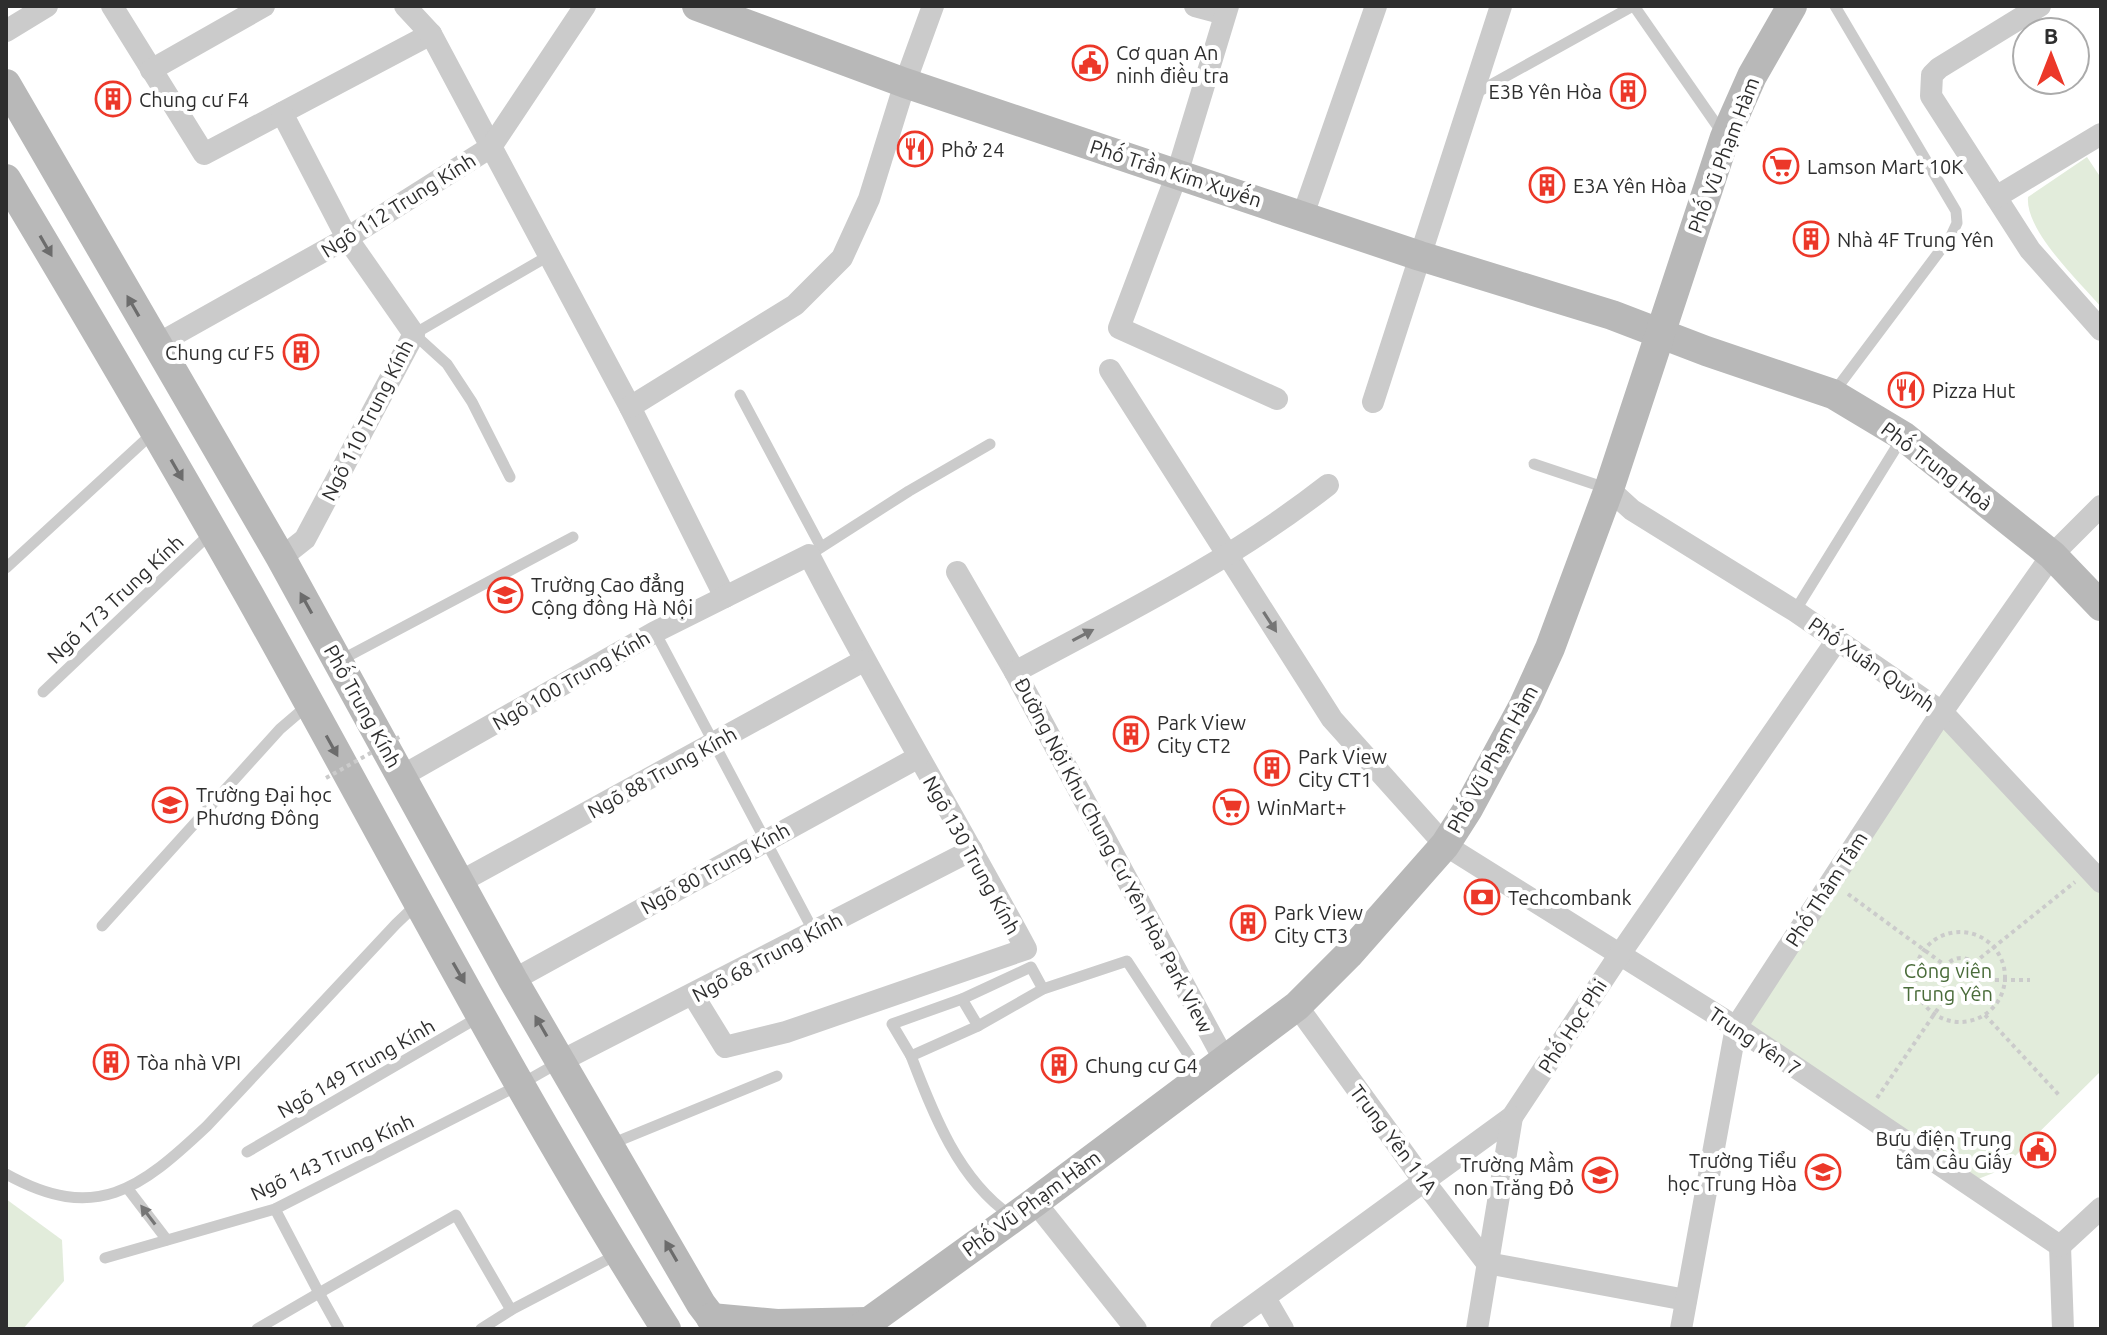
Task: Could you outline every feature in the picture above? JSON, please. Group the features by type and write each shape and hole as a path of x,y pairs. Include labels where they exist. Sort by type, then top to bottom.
{"street":[{"path":"6,31 47,6"},
{"path":"112,6 204,154 431,34"},
{"path":"151,70 264,6"},
{"path":"405,6 431,34 630,407 725,597"},
{"name":"Ngõ 112 Trung Kính","path":"156,345 347,238 491,147 585,6"},
{"name":"Phố Trần Kim Xuyến","path":"697,6 905,83 1420,256 1659,331"},
{"path":"630,407 795,305 842,258 869,199 933,6"},
{"path":"1195,6 1226,10 1177,174 1119,328 1277,399"},
{"path":"1303,215 1376,6"},
{"path":"1373,402 1501,6"},
{"name":"Phố Vũ Phạm Hàm","path":"864,1327 1297,1006 1367,934 1445,845 1468,809 1531,691 1550,648 1609,489 1725,137 1752,76 1792,6"},
{"path":"2040,6 1932,75 1931,96 2030,250 2101,330"},
{"name":"Phố Trung Kính","path":"6,84 281,558 513,980 701,1304 716,1324"},
{"name":"Ngõ 110 Trung Kính","path":"281,558 305,539 414,334 347,238 282,113"},
{"path":"1996,197 2101,134"},
{"path":"9,192 154,431 521,1084 666,1329"},
{"name":"Phố Trung Hoà","path":"1659,331 1706,351 1833,394 1903,436 2052,555 2101,606"},
{"path":"1110,370 1332,719 1445,845"},
{"name":"Đường Nội Khu Chung Cư Yên Hòa Park View","path":"1214,1069 1015,672 1227,557 1280,523 1328,485"},
{"name":"Phố Xuân Quỳnh","path":"1609,489 1632,510 1795,611 1942,712 2097,871"},
{"name":"Phố Thâm Tâm","path":"1681,1329 1736,1027 1942,712 2052,555 2101,506"},
{"name":"Ngõ 100 Trung Kính","path":"402,776 655,632 815,551"},
{"name":"Ngõ 130 Trung Kính","path":"693,995 725,1047 786,1032 1028,958 972,850 863,661 815,551"},
{"path":"957,572 1015,672"},
{"name":"Phố Học Phi","path":"1221,1329 1512,1117 1620,954 1837,640"},
{"name":"Ngõ 88 Trung Kính","path":"460,882 863,661"},
{"name":"Ngõ 80 Trung Kính","path":"513,980 917,758"},
{"name":"Trung Yên 7","path":"1445,845 1736,1027 2060,1246"},
{"name":"Ngõ 68 Trung Kính","path":"561,1061 972,850"},
{"name":"Trung Yên 11A","path":"1297,1006 1487,1263"},
{"path":"1477,1329 1512,1117"},
{"path":"2063,1329 2060,1246 2101,1208"},
{"path":"1024,1210 1136,1329"},
{"path":"1487,1263 1686,1300"},
{"path":"1265,1298 1283,1329"},
{"path":"716,1324 864,1327"}],"lane":[{"path":"1472,95 1634,6 1725,137"},
{"path":"1833,394 1951,236 1957,223 1956,211 1835,6"},
{"path":"510,477 472,402 447,364 414,334 550,255"},
{"path":"740,395 815,551"},
{"path":"6,568 154,431"},
{"path":"1795,611 1903,436"},
{"name":"Ngõ 100 Trung Kính","path":"815,551 990,444"},
{"path":"1534,464 1609,489"},
{"name":"Ngõ 173 Trung Kính","path":"43,692 212,532"},
{"path":"339,661 573,537"},
{"path":"655,632 814,932"},
{"path":"102,926 280,729 309,705"},
{"path":"6,1174 33,1189 65,1196 100,1198 128,1189 173,1157 207,1126 387,933 419,903"},
{"path":"1024,1210 990,1201 950,1146 911,1056 892,1024 962,999 1028,958 1043,989"},
{"path":"911,1056 978,1026 1043,989 1127,961 1214,1069"},
{"path":"962,999 978,1026"},
{"name":"Ngõ 149 Trung Kính","path":"247,1152 483,1014"},
{"name":"Ngõ 143 Trung Kính","path":"105,1258 275,1209 561,1061"},
{"path":"610,1144 777,1076"},
{"path":"128,1189 167,1240"},
{"path":"275,1209 339,1329"},
{"path":"257,1329 456,1215 511,1310"},
{"path":"481,1329 619,1254"}],"path":[{"path":"326,778 401,736"},
{"path":"1974,963 2097,871"},
{"path":"1831,882 1946,966"},
{"path":"1959,931 1975,934 1993,946 2005,965 2006,980 1996,1005 1985,1015 1972,1021 1944,1019 1921,1000 1915,970 1930,943 1944,934 1959,931"},
{"path":"1958,958 1974,963 1980,974 1977,986 1967,994 1950,991 1943,981 1946,966 1958,958"},
{"path":"1979,980 2030,980"},
{"path":"1866,1115 1950,991"},
{"path":"1985,1015 2059,1095"}],"green space":[{"path":"2087,157 2101,178 2101,307 2044,240 2029,210 2028,197"},
{"name":"Công viên Trung Yên","path":"1942,712 2101,884 2101,1071 2001,1170 1978,1179 1736,1027"},
{"path":"6,1199 62,1240 64,1281 23,1329 6,1329"}],"place":[{"name":"Cơ quan An ninh điều tra","path":"1090,63"},
{"name":"E3B Yên Hòa","path":"1628,91"},
{"name":"Chung cư F4","path":"113,99"},
{"name":"Phở 24","path":"915,149"},
{"name":"Lamson Mart 10K","path":"1781,166"},
{"name":"E3A Yên Hòa","path":"1547,185"},
{"name":"Nhà 4F Trung Yên","path":"1811,239"},
{"name":"Chung cư F5","path":"301,352"},
{"name":"Pizza Hut","path":"1906,390"},
{"name":"Trường Cao đẳng Cộng đồng Hà Nội","path":"505,595"},
{"name":"Park View City CT2","path":"1131,734"},
{"name":"Park View City CT1","path":"1272,768"},
{"name":"Trường Đại học Phương Đông","path":"170,805"},
{"name":"WinMart+","path":"1231,807"},
{"name":"Techcombank","path":"1482,897"},
{"name":"Park View City CT3","path":"1248,923"},
{"name":"Tòa nhà VPI","path":"111,1062"},
{"name":"Chung cư G4","path":"1059,1065"},
{"name":"Bưu điện Trung tâm Cầu Giấy","path":"2038,1150"},
{"name":"Trường Tiểu học Trung Hòa","path":"1823,1172"},
{"name":"Trường Mầm non Trăng Đỏ","path":"1600,1175"}]}
